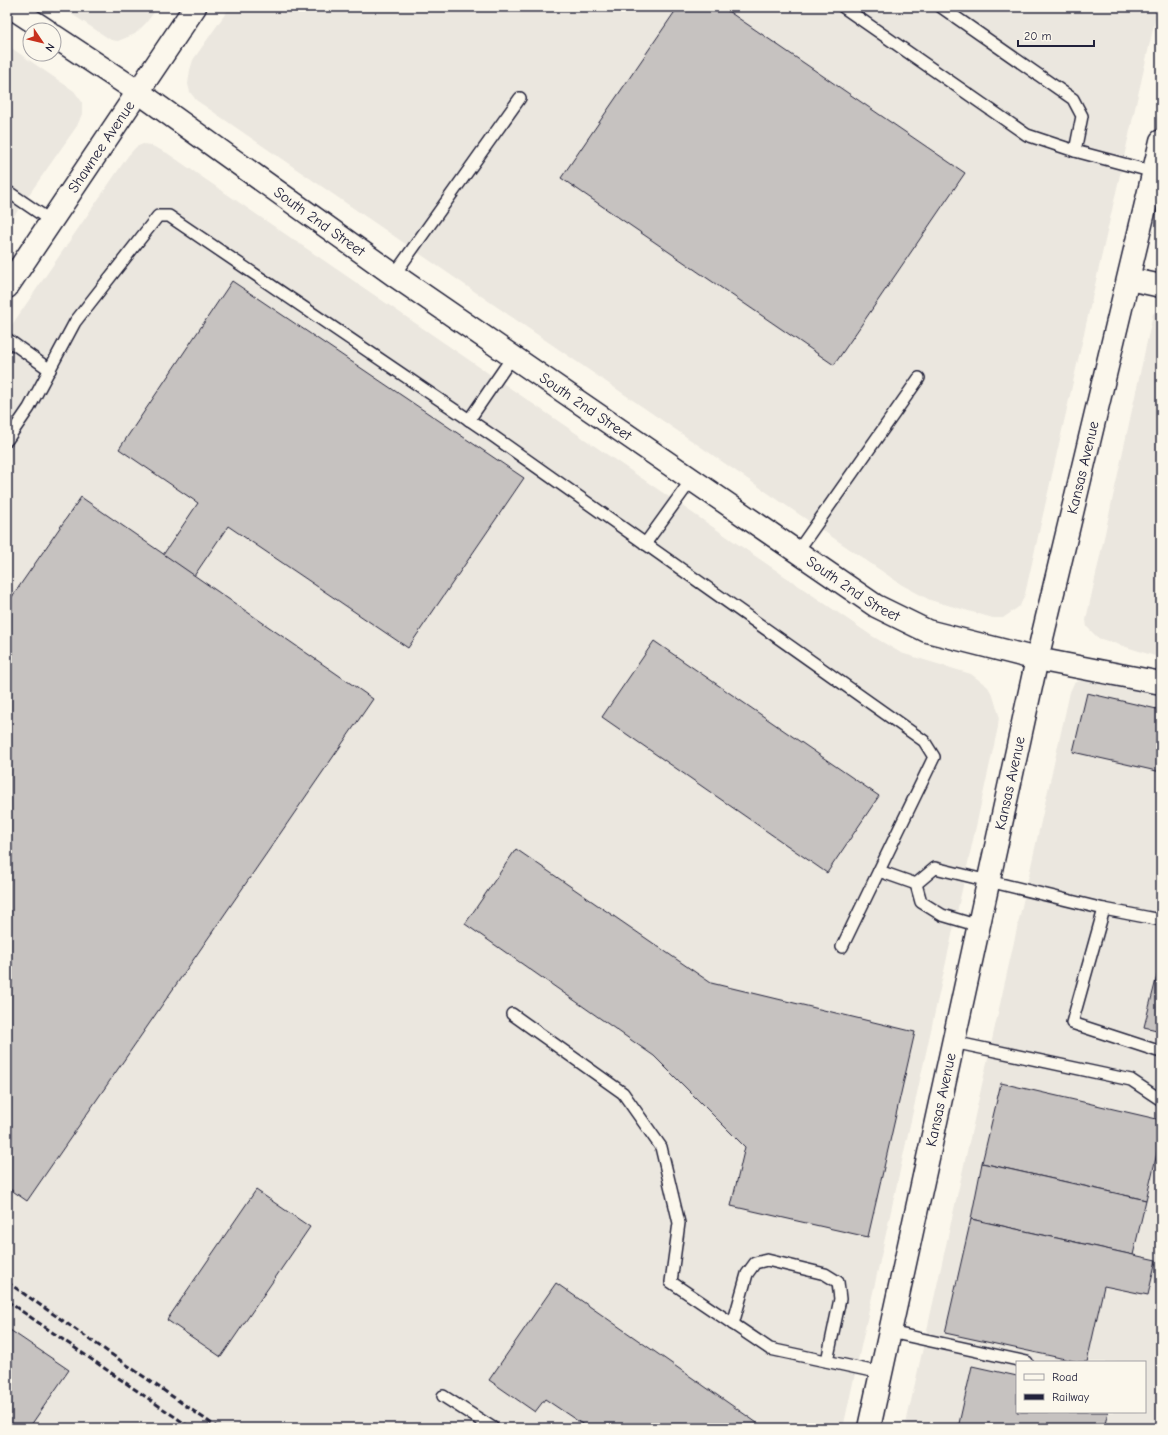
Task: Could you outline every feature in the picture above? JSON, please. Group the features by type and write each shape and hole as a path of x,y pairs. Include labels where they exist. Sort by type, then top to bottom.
{"street":[{"path":"11,7 34,22"},
{"name":"Shawnee Avenue","path":"7,287 194,7"},
{"name":"South 2nd Street","path":"62,41 137,91 394,275 876,606 927,631 1037,659 1161,683"},
{"name":"Kansas Avenue","path":"869,1428 1037,659 1161,141"},
{"path":"1129,279 1161,286"}],"lane":[{"path":"843,7 1027,135 1075,151 1154,172"},
{"path":"941,7 1073,99 1082,116 1075,151"},
{"path":"394,275 520,98"},
{"path":"7,190 51,221"},
{"path":"7,440 29,408 75,322 158,216 169,216 176,220 470,420 924,741 934,757 842,947"},
{"path":"7,339 50,370"},
{"path":"470,420 512,356"},
{"path":"797,552 919,378"},
{"path":"645,544 692,479"},
{"path":"916,884 935,868 1104,909 1161,920"},
{"path":"878,871 916,884"},
{"path":"916,884 921,902 942,915 979,926"},
{"path":"1104,909 1072,1023 1161,1052"},
{"path":"512,1014 622,1093 662,1147 678,1224 671,1282 770,1349 881,1373"},
{"path":"953,1042 1131,1080 1161,1100"},
{"path":"733,1324 747,1274 755,1263 767,1260 825,1274 838,1282 840,1299 827,1361"},
{"path":"890,1332 1022,1361"},
{"path":"443,1396 493,1428"}],"shaded area":[{"path":"61,7 158,7 146,23 135,34 118,41 111,40"},
{"path":"230,7 1158,7 1025,594 1020,606 1003,618 993,618 930,600 902,585 196,100 190,92 188,84 193,60"},
{"path":"7,45 22,55 22,62 32,62 74,91 82,102 82,114 77,126 7,226"},
{"path":"143,144 150,145 167,153 872,636 901,653 971,674 988,687 993,696 999,715 998,727 843,1428 7,1428 7,332 128,156 136,147"},
{"path":"1161,306 1161,658 1098,638 1087,627 1086,620 1153,314"},
{"path":"1086,678 1161,697 1161,1428 905,1428 1070,692 1074,683"}],"building":[{"path":"678,7 722,7 965,173 834,365 561,178"},
{"path":"232,281 524,478 408,648 228,526 194,576 163,555 198,503 119,449"},
{"path":"81,497 373,699 27,1201 7,1187 7,604"},
{"path":"654,641 879,796 827,873 602,717"},
{"path":"1087,693 1161,710 1161,772 1073,752"},
{"path":"516,849 711,983 915,1032 868,1237 731,1206 745,1147 654,1056 465,924"},
{"path":"1159,968 1161,968 1161,1031 1144,1027"},
{"path":"1001,1083 1161,1120 1161,1136 1146,1200 982,1163"},
{"path":"982,1163 1146,1200 1133,1255 971,1219"},
{"path":"256,1190 310,1227 221,1357 167,1320"},
{"path":"971,1219 1156,1260 1148,1295 1104,1286 1087,1361 1074,1361 945,1333"},
{"path":"556,1283 760,1425 758,1428 588,1428 545,1399 535,1412 489,1380"},
{"path":"7,1328 69,1370 29,1428 7,1428"},
{"path":"972,1366 1016,1376 1016,1413 1108,1413 1104,1428 958,1428"}],"railway":[{"path":"7,1282 218,1428"},
{"path":"7,1301 191,1428"}]}
